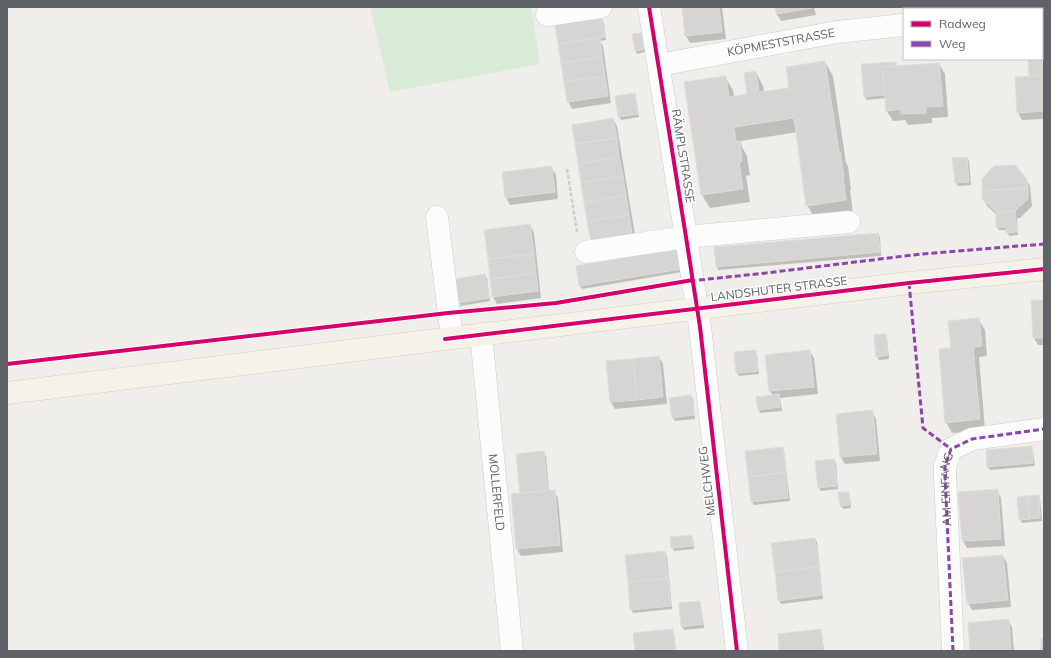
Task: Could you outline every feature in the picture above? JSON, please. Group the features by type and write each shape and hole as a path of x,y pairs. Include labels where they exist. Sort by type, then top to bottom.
{"main road":[{"name":"LANDSHUTER STRASSE","path":"7,393 481,334 909,283 1044,269"}],"street":[{"path":"547,15 601,7"},
{"name":"RÄMPLSTRASSE","path":"649,7 696,309"},
{"name":"KÖPMESTSTRASSE","path":"659,65 837,32 903,25"},
{"path":"437,217 448,338"},
{"path":"586,252 686,237 850,222"},
{"name":"MELCHWEG","path":"696,309 737,651"},
{"name":"MOLLERFELD","path":"481,334 512,651"},
{"name":"AM EINFANG","path":"953,651 945,476 945,466 951,449 972,439 1044,428"}],"path":[{"path":"567,169 579,248 586,252"}],"green space":[{"path":"370,7 531,7 540,64 390,92"}],"building":[{"path":"682,7 719,7 722,32 685,36"},
{"path":"775,7 812,7 812,8 776,14"},
{"path":"602,18 605,37 558,44 555,25"},
{"path":"641,33 644,49 635,51 632,34"},
{"path":"600,38 602,57 561,63 558,44"},
{"path":"1044,53 1044,75 1029,76 1028,60 1043,60"},
{"path":"602,57 605,76 564,82 561,63"},
{"path":"825,61 844,176 846,200 806,206 794,118 734,127 736,142 740,141 742,162 739,162 743,189 701,195 684,82 726,76 729,97 747,94 744,73 756,71 759,92 789,88 786,67"},
{"path":"896,62 897,66 882,67 884,95 864,97 861,64"},
{"path":"939,63 943,106 926,107 926,113 901,114 901,109 886,111 882,67"},
{"path":"1044,75 1044,111 1017,113 1015,77"},
{"path":"605,76 608,96 567,102 564,82"},
{"path":"635,93 638,114 618,117 615,96"},
{"path":"613,118 617,138 575,144 572,125"},
{"path":"617,138 619,157 578,164 575,144"},
{"path":"619,157 623,176 581,183 578,164"},
{"path":"967,157 969,182 955,183 952,158"},
{"path":"1015,165 1026,178 1028,188 982,191 982,179 994,166"},
{"path":"552,166 555,192 505,198 502,172"},
{"path":"623,176 626,195 584,202 581,183"},
{"path":"1028,188 1028,199 1015,211 996,212 982,199 982,191"},
{"path":"626,195 629,215 587,221 584,202"},
{"path":"1015,211 1017,232 1006,233 1006,227 996,227 996,212"},
{"path":"629,215 632,234 591,241 587,221"},
{"path":"530,224 534,254 488,259 484,230"},
{"path":"878,233 880,252 716,267 714,247"},
{"path":"678,249 681,269 579,286 576,266"},
{"path":"534,254 536,273 490,279 488,259"},
{"path":"536,273 538,291 492,297 490,279"},
{"path":"485,274 489,298 458,303 455,279"},
{"path":"1031,300 1044,300 1044,338 1033,338"},
{"path":"979,318 982,346 973,347 980,419 945,423 939,349 951,348 948,321"},
{"path":"886,334 888,355 876,357 874,335"},
{"path":"756,350 758,371 736,373 734,352"},
{"path":"810,350 814,387 769,391 765,355"},
{"path":"659,356 663,397 637,400 633,359"},
{"path":"633,359 637,400 610,402 606,361"},
{"path":"779,394 780,407 758,410 756,397"},
{"path":"691,395 694,415 672,418 669,398"},
{"path":"873,410 877,454 840,457 836,414"},
{"path":"1032,446 1033,463 987,467 986,450"},
{"path":"783,447 786,472 748,477 745,451"},
{"path":"544,451 548,491 520,493 516,454"},
{"path":"834,459 837,486 818,488 815,461"},
{"path":"786,472 788,498 751,502 748,477"},
{"path":"998,489 1001,539 962,541 958,492"},
{"path":"555,490 560,545 516,549 511,494"},
{"path":"838,492 849,492 850,505 840,506"},
{"path":"1039,495 1040,518 1029,519 1028,496"},
{"path":"1028,496 1029,519 1019,520 1017,497"},
{"path":"692,535 693,546 671,548 670,537"},
{"path":"815,538 819,567 775,572 771,543"},
{"path":"665,551 668,578 628,582 625,555"},
{"path":"1003,555 1008,600 967,604 962,558"},
{"path":"819,567 822,595 778,601 775,572"},
{"path":"668,578 671,606 630,610 628,582"},
{"path":"700,601 703,624 681,627 679,603"},
{"path":"1009,619 1011,651 970,651 968,623"},
{"path":"673,629 675,651 635,651 633,633"},
{"path":"821,629 823,651 779,651 778,634"},
{"path":"1041,639 1044,639 1044,651 1041,651"}],"marked path":[{"path":"690,281 921,254 1044,244"},
{"path":"909,283 923,428 951,449"},
{"path":"953,651 945,476 945,466 951,449 972,439 1044,429"}],"cycle path":[{"path":"649,7 700,327 737,651"},
{"path":"445,339 909,283 1044,269"},
{"path":"7,364 448,313 556,303 693,280"}]}
